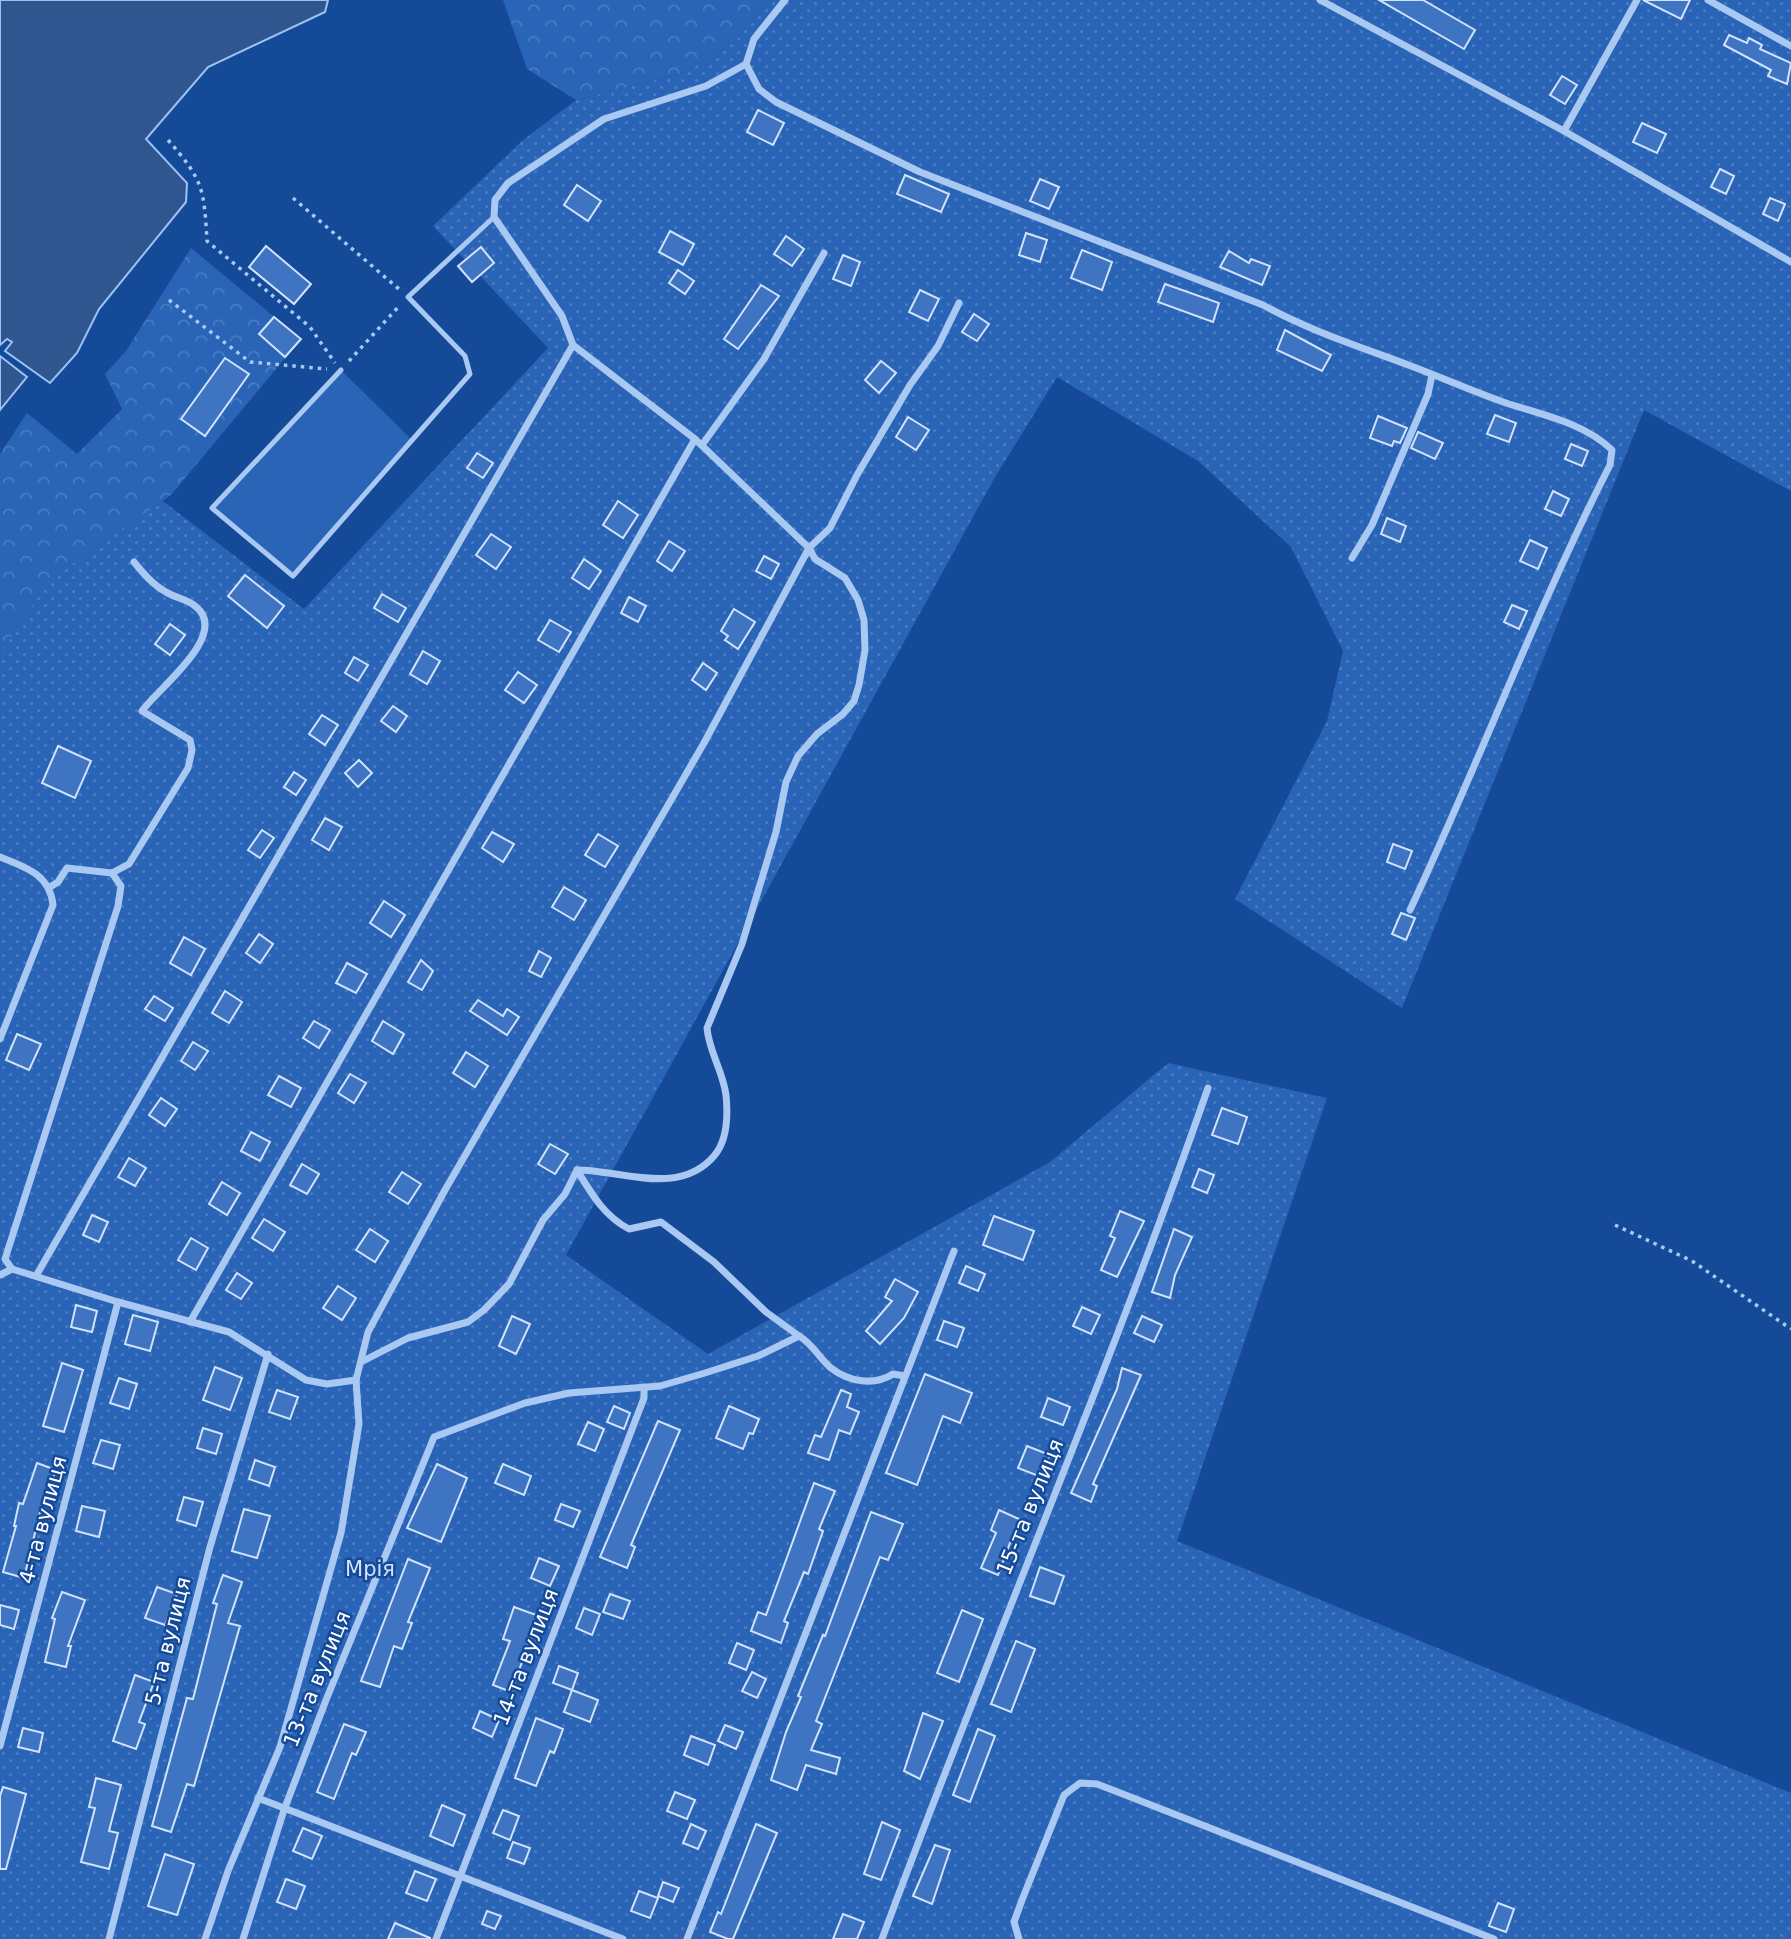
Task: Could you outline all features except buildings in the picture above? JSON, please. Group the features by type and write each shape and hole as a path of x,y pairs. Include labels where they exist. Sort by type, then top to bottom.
{"street":[{"path":"577,1170 673,1179 694,1174 720,1148 727,1114 726,1094 722,1072 708,1043 707,1028 743,944 776,832 786,782 806,747 854,701 865,650 864,620 852,585 831,567 815,559 808,548 702,445 573,345 562,316 494,217 495,200 508,183 604,119 706,86 746,64 754,38 785,0"},
{"path":"1321,0 1564,131 1791,262"},
{"path":"1564,131 1637,0"},
{"path":"1708,0 1791,46"},
{"path":"746,64 759,89 776,102 920,172 1116,251 1263,305 1293,321 1432,375 1547,414 1598,436 1612,450 1610,465 1530,632 1488,737 1410,910"},
{"path":"702,445 764,359 824,253"},
{"path":"205,1939 228,1871 280,1747 341,1533 359,1424 356,1380 368,1332 388,1291 704,743 808,548 830,528 857,475 910,385 938,346 959,303"},
{"path":"36,1276 573,345"},
{"path":"1352,558 1382,503 1428,394 1432,375"},
{"path":"190,1322 695,439"},
{"path":"50,887 58,882 67,868 112,873 129,864 188,768 192,750 190,740 142,711 197,650 204,636 204,620 198,607 164,592 134,562"},
{"path":"0,857 40,876 50,887 52,913 0,1039"},
{"path":"112,873 121,886 118,906 5,1259 12,1269 118,1302 229,1332 306,1380 327,1384 356,1380"},
{"name":"15-та вулиця","path":"882,1939 985,1675 1005,1615 1121,1325 1208,1088"},
{"path":"577,1170 595,1200 619,1224 629,1229 661,1222 714,1262 766,1312 809,1342 830,1367 846,1376 867,1382 883,1380 893,1374 905,1376"},
{"path":"361,1362 408,1338 468,1322 484,1310 509,1284 543,1220 565,1194 577,1170"},
{"path":"687,1939 954,1251"},
{"path":"0,1275 12,1269"},
{"name":"4-та вулиця","path":"0,1746 118,1302"},
{"path":"644,1387 660,1386 735,1365 799,1336"},
{"name":"5-та вулиця","path":"109,1939 210,1547 268,1354"},
{"name":"13-та вулиця","path":"243,1939 284,1810 434,1437 526,1403 569,1393 644,1387"},
{"name":"14-та вулиця","path":"436,1939 644,1398 644,1387"},
{"path":"1018,1939 1014,1922 1022,1900 1064,1795 1080,1783 1097,1784 1494,1939"},
{"path":"258,1798 623,1939"}],"lane":[{"path":"341,370 212,508 293,576 470,374 465,355 408,297 494,217"}],"path":[{"path":"168,140 195,170 205,199 207,241 310,327 341,370"},
{"path":"293,198 408,297 341,370"},
{"path":"169,300 250,362 341,370"},
{"path":"1615,1225 1692,1261 1791,1328"}],"green space":[{"path":"503,0 766,0 736,41 683,73 576,100 527,69"},
{"name":"Мрія","path":"766,0 1791,0 1791,491 1644,410 1402,1008 1235,899 1327,721 1343,651 1291,547 1198,461 1057,377 995,477 566,1255 708,1354 1050,1162 1168,1063 1327,1098 1177,1541 1791,1793 1791,1939 0,1939 0,584 147,489 304,609 548,348 433,226 523,140 576,100 683,73 736,41"},
{"path":"191,248 301,339 171,495 48,581 0,654 0,454 27,413 77,454 122,409 105,374 126,351"},
{"path":"341,370 412,440 293,576 212,508"}],"shaded area":[{"path":"0,0 328,0 325,12 208,67 146,139 187,183 186,202 99,309 77,353 50,383 5,351 12,342 7,339 0,345"},
{"path":"0,356 27,377 0,410"}]}
